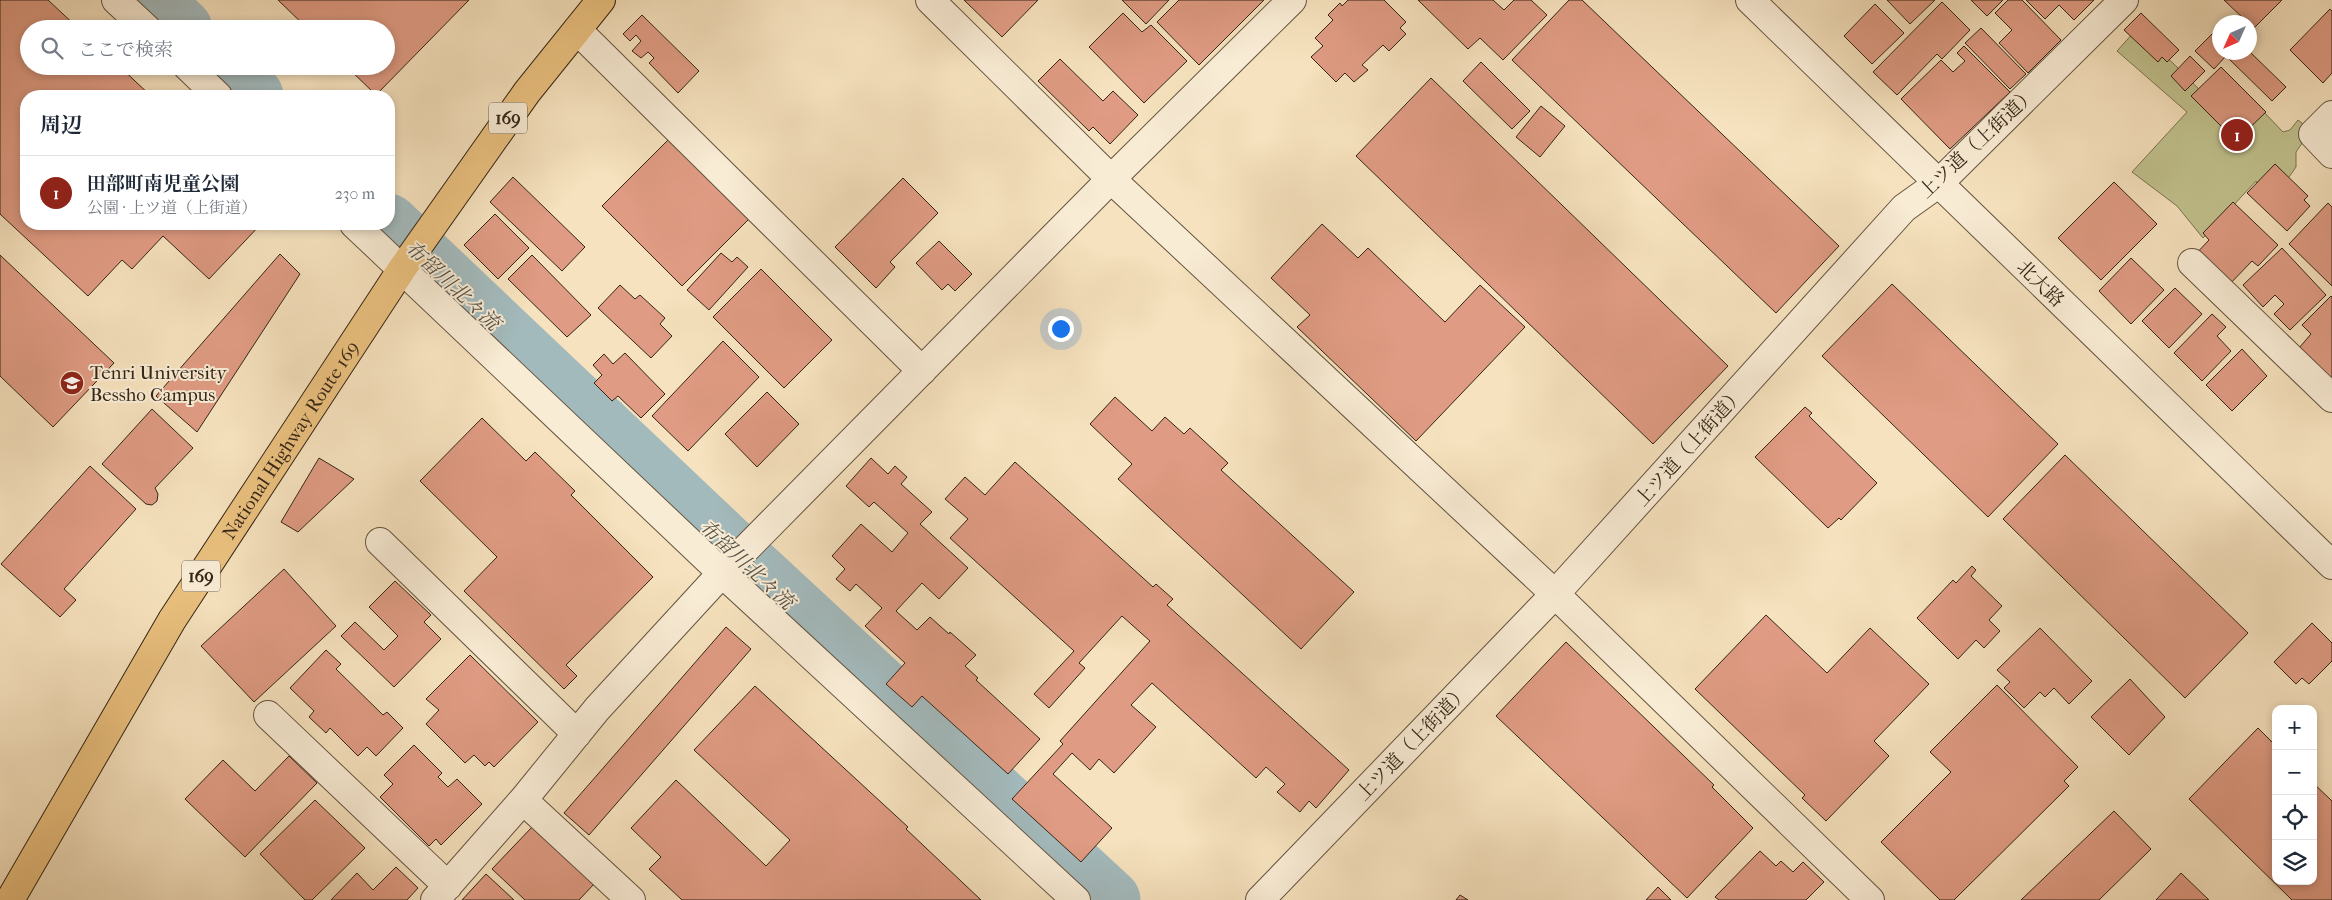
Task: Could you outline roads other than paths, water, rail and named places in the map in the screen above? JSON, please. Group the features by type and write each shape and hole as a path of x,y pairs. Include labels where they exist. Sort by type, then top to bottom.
{"highway":[{"name":"National Highway Route 169","path":"10,900 172,620 410,257 527,92 601,0"}],"street":[{"path":"116,0 137,20"},
{"path":"930,0 1111,179 1555,594 1870,900"},
{"path":"268,715 441,893 523,800 576,734 734,561 1111,179 1292,0"},
{"name":"北大路","path":"1750,0 2332,566"},
{"name":"上ツ道（上街道）","path":"1260,900 1555,594 1904,208 1939,183 2124,0"},
{"path":"577,30 922,371"},
{"path":"196,75 212,90"},
{"path":"2332,115 2313,134 2332,154"},
{"path":"364,230 410,257 734,561 1076,900"},
{"path":"2192,263 2332,398"},
{"path":"380,542 576,734"},
{"path":"523,800 631,900"}],"waterway":[{"name":"布留川北々流","path":"152,0 173,20"},
{"name":"布留川北々流","path":"231,75 247,90"},
{"name":"布留川北々流","path":"394,230 746,563 1110,900"}],"place":[{"name":"田部町南児童公園","path":"2237,135"},
{"name":"Tenri University Bessho Campus","path":"72,383"}]}
